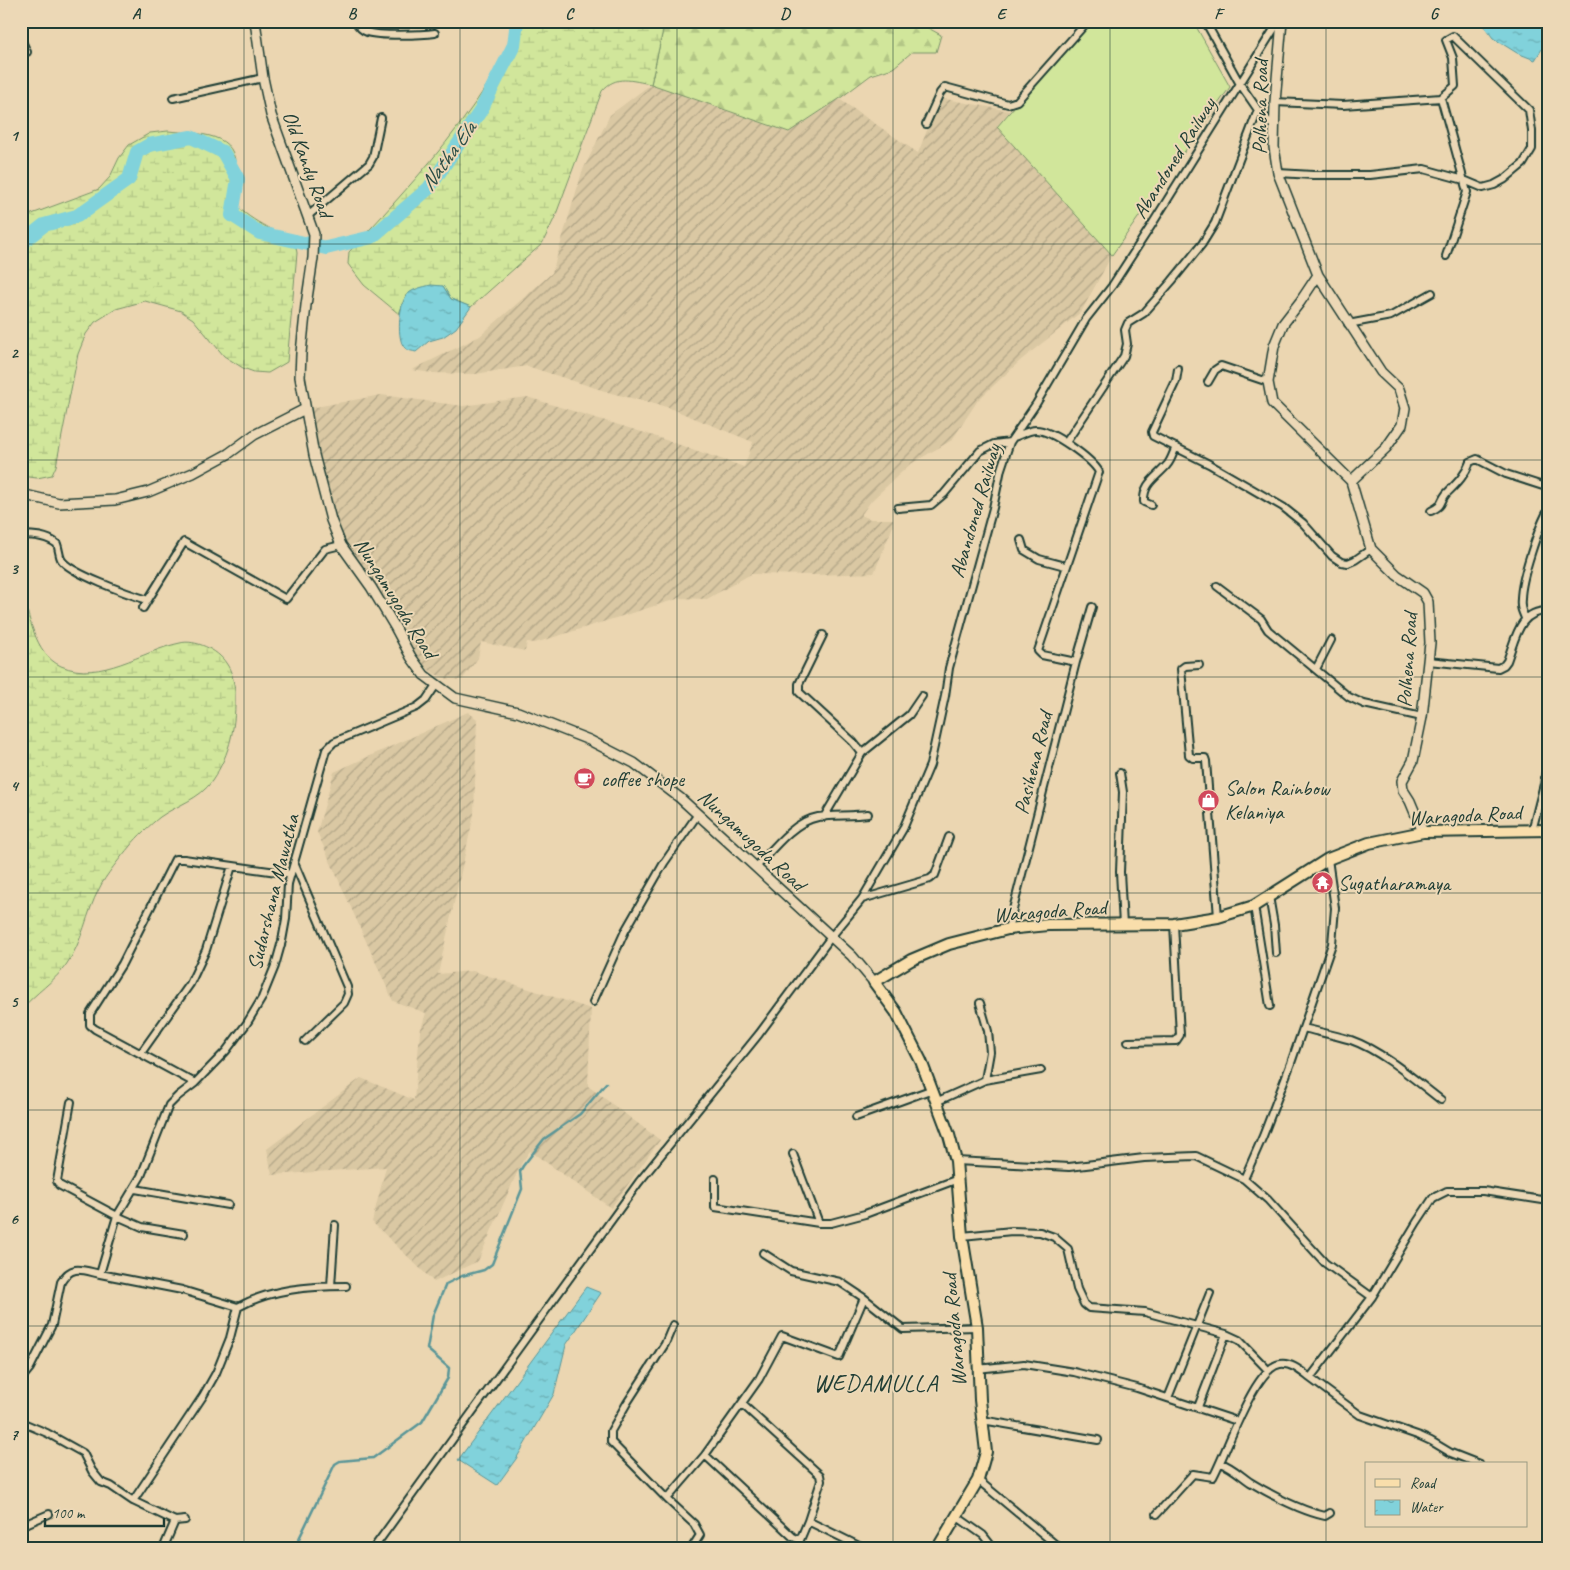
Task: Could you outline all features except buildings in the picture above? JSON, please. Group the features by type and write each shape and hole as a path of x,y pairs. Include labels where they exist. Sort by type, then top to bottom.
{"main road":[{"name":"Waragoda Road","path":"938,1549 978,1480 986,1452 978,1369 977,1327 962,1236 956,1161 938,1101 922,1061 896,1012 874,982 911,960 949,944 1008,928 1048,925 1174,924 1218,917 1254,906 1328,859 1369,843 1423,832 1549,830"}],"street":[{"name":"Old Kandy Road","path":"255,21 262,78 271,115 309,215 314,234 313,258 301,354 300,377 306,409"},
{"path":"356,21 362,29 369,33 417,36 435,34"},
{"path":"926,124 940,93 945,88 1008,104 1017,100 1088,21"},
{"path":"1206,21 1240,84 1258,110 1275,129"},
{"name":"Abandoned Railway","path":"373,1549 639,1182 759,1034 831,937 862,899 903,828 930,765 951,658 993,508 1000,469 1012,439 1036,404 1066,350 1086,319 1112,286 1280,21"},
{"name":"Polhena Road","path":"1280,21 1274,147 1278,173 1318,275 1348,324 1381,372 1399,389 1405,408 1402,425 1386,448 1351,481"},
{"path":"1275,102 1342,105 1441,98 1456,86 1453,58 1446,40 1453,36 1528,110 1532,131 1532,149 1524,164 1505,179 1483,188 1464,180 1424,169 1370,175 1278,173"},
{"path":"21,39 27,52"},
{"path":"173,98 262,78"},
{"path":"1441,98 1467,192 1446,256"},
{"path":"1067,441 1124,356 1127,344 1126,330 1128,323 1144,313 1202,244 1214,223 1258,110"},
{"path":"309,215 369,164 373,156 381,118"},
{"name":"Polhena Road","path":"1318,275 1283,324 1274,346 1268,382 1272,403 1351,481 1371,549 1397,575 1423,593 1428,602 1430,643 1422,717 1414,761 1402,780 1403,790 1423,832"},
{"path":"1348,324 1392,316 1432,293"},
{"path":"1208,382 1215,370 1221,366 1268,382"},
{"path":"1178,369 1176,380 1152,434 1209,464 1283,508 1303,523 1332,556 1341,562 1348,563 1355,560 1371,549"},
{"path":"21,494 59,502 115,500 148,492 193,473 228,454 254,435 306,409"},
{"name":"Nungamugoda Road","path":"306,409 314,455 341,545 371,587 411,658 424,675 455,698 518,712 589,740 634,763 698,814 852,956 874,982"},
{"path":"898,508 931,505 944,494 980,452 994,444 1036,430 1067,441 1096,466 1099,472 1065,566 1038,651 1042,655 1076,662"},
{"path":"1151,505 1144,502 1144,494 1152,478 1168,464 1176,447"},
{"path":"1431,512 1440,507 1445,496 1464,475 1470,462 1477,459 1506,474 1549,488"},
{"path":"1525,618 1521,610 1520,597 1525,575 1549,508"},
{"path":"21,535 39,536 55,542 58,546 60,558 66,564 98,582 148,600"},
{"path":"1021,540 1024,550 1039,559 1065,566"},
{"path":"143,608 184,542 286,599 325,549 341,545"},
{"path":"1217,586 1261,619 1268,630 1349,697 1364,704 1422,717"},
{"name":"Pasihena Road","path":"1008,928 1076,662 1092,607"},
{"path":"1428,661 1498,668 1507,661 1525,618 1536,611 1549,611"},
{"path":"823,635 799,684 799,692 853,742 862,753"},
{"path":"1316,669 1331,640"},
{"path":"1199,665 1181,668 1189,755 1193,758 1205,758 1206,761 1218,917"},
{"name":"Sudarshana Mawatha","path":"100,1274 117,1216 142,1176 170,1105 195,1083 226,1051 247,1023 262,998 282,942 291,874 326,750 334,742 417,707 426,700 436,685"},
{"path":"824,817 862,753 909,714 922,696"},
{"path":"1532,831 1544,784 1549,753"},
{"path":"1120,773 1123,792 1120,872 1123,925"},
{"path":"593,1002 625,931 664,863 698,814"},
{"path":"756,867 801,823 817,817 868,814"},
{"path":"862,899 930,879 935,875 949,838"},
{"path":"195,1083 96,1029 90,1025 90,1014 122,964 175,859 291,874"},
{"path":"1244,1179 1291,1064 1332,944 1335,908 1328,859"},
{"path":"295,865 347,987 348,994 344,1003 305,1041"},
{"path":"142,1053 190,984 206,950 232,866"},
{"path":"1269,896 1276,953"},
{"path":"1254,906 1270,1006"},
{"path":"1128,1042 1176,1041 1180,1035 1174,924"},
{"path":"980,1003 988,1031 990,1052 985,1080"},
{"path":"1302,1028 1352,1041 1368,1048 1441,1100"},
{"path":"938,1101 985,1080 1041,1070"},
{"path":"856,1117 933,1089"},
{"path":"71,1102 57,1181 58,1185 117,1216 142,1226 184,1234"},
{"path":"793,1154 819,1223"},
{"path":"956,1161 1069,1167 1144,1158 1196,1156 1244,1179 1268,1200 1325,1262 1372,1297"},
{"path":"715,1179 715,1207 819,1223 831,1223 865,1214 958,1179"},
{"path":"135,1189 228,1205"},
{"path":"1310,1378 1372,1297 1433,1198 1447,1191 1483,1191 1549,1201"},
{"path":"331,1286 335,1225"},
{"path":"962,1236 1012,1231 1040,1232 1054,1237 1068,1249 1077,1289 1084,1304 1089,1308 1145,1312 1226,1334 1239,1340 1267,1369"},
{"path":"762,1252 791,1271 840,1282 864,1298 903,1329 977,1327"},
{"path":"21,1379 30,1368 52,1325 61,1282 69,1271 76,1270 100,1274 182,1290 238,1307 287,1289 346,1286"},
{"path":"1168,1398 1210,1293"},
{"path":"667,1499 704,1455 742,1404 759,1379 782,1336 839,1358 864,1298"},
{"path":"132,1501 212,1381 230,1338 238,1307"},
{"path":"673,1325 665,1344 611,1431 611,1442 694,1524 700,1535 691,1549"},
{"path":"1198,1407 1226,1334"},
{"path":"978,1369 1024,1364 1074,1372 1137,1388 1236,1421"},
{"path":"1157,1514 1193,1474 1213,1477 1221,1463 1236,1421 1267,1369 1280,1364 1294,1367 1360,1415 1420,1436 1451,1453 1474,1462"},
{"path":"704,1455 793,1537 800,1540 821,1481 820,1474 742,1404"},
{"path":"982,1420 1098,1440"},
{"path":"21,1422 47,1433 83,1453 92,1472 101,1482 111,1486 132,1501 175,1521 185,1520"},
{"path":"1221,1463 1258,1487 1312,1513 1325,1516 1330,1512"},
{"path":"978,1480 1061,1549"},
{"path":"21,1526 49,1514"},
{"path":"956,1516 983,1535 994,1549"},
{"path":"163,1549 175,1521"},
{"path":"808,1521 865,1549"}],"shaded area":[{"path":"651,84 788,132 839,99 918,153 940,98 1010,111 997,127 1112,255 1081,312 1021,360 978,400 952,440 909,465 871,501 861,515 870,519 893,519 893,526 874,573 815,575 751,574 707,599 680,598 535,643 527,642 525,651 481,642 478,658 462,680 448,679 435,674 411,657 341,545 305,409 381,395 463,406 527,397 645,433 744,467 753,442 667,407 611,393 527,366 475,374 432,373 412,370 480,336 552,273 582,172 610,115"},
{"path":"468,712 477,719 474,814 438,974 473,971 591,1009 588,1086 660,1140 611,1208 530,1151 521,1164 478,1261 434,1282 372,1222 386,1167 272,1175 267,1149 361,1078 414,1100 420,1032 426,1013 393,1001 317,832 334,772"}],"green space":[{"path":"515,21 665,21 651,84 625,80 613,82 602,91 555,217 542,244 471,307 451,299 443,286 406,295 399,314 364,285 348,264 349,252 415,180 461,123 494,74 509,43"},
{"path":"665,21 913,21 941,35 936,52 912,52 893,68 871,75 789,132 651,84"},
{"path":"1088,21 1193,21 1230,87 1112,255 997,127"},
{"path":"168,131 203,134 224,142 231,149 235,159 233,195 239,208 253,219 295,242 297,253 287,362 268,373 254,372 243,368 224,356 193,319 181,311 145,301 116,309 95,322 86,334 78,354 56,466 52,475 37,478 21,476 21,218 99,189 110,177 119,158 129,145 150,133"},
{"path":"21,588 30,621 39,643 44,652 61,666 91,671 121,664 180,643 199,644 218,654 230,669 235,692 235,715 228,749 212,781 201,793 160,817 130,846 102,884 72,956 56,977 21,1010"}],"water":[{"path":"1480,21 1549,21 1549,38 1535,60 1517,53 1493,38"},
{"path":"431,285 443,286 451,299 471,307 456,328 443,337 429,341 416,352 405,348 402,344 400,338 400,315 406,296 417,289"},
{"path":"586,1287 601,1293 566,1345 554,1394 516,1459 497,1485 458,1460"}],"waterway":[{"name":"Natha Ela","path":"21,242 44,225 77,216 129,179 137,152 149,145 191,137 223,152 238,179 232,215 260,233 326,248 372,237 429,188 481,110 514,45 517,21"},
{"path":"294,1549 335,1464 340,1461 373,1458 422,1422 448,1378 449,1368 427,1349 433,1315 446,1284 462,1276 484,1270 492,1264 522,1189 520,1171 523,1166 544,1139 580,1114 606,1083"}],"place":[{"name":"coffee shope","path":"585,779"},
{"name":"Salon Rainbow Kelaniya","path":"1209,800"},
{"name":"Sugatharamaya","path":"1322,883"}],"district":[{"name":"WEDAMULLA","path":"876,1383"}]}
